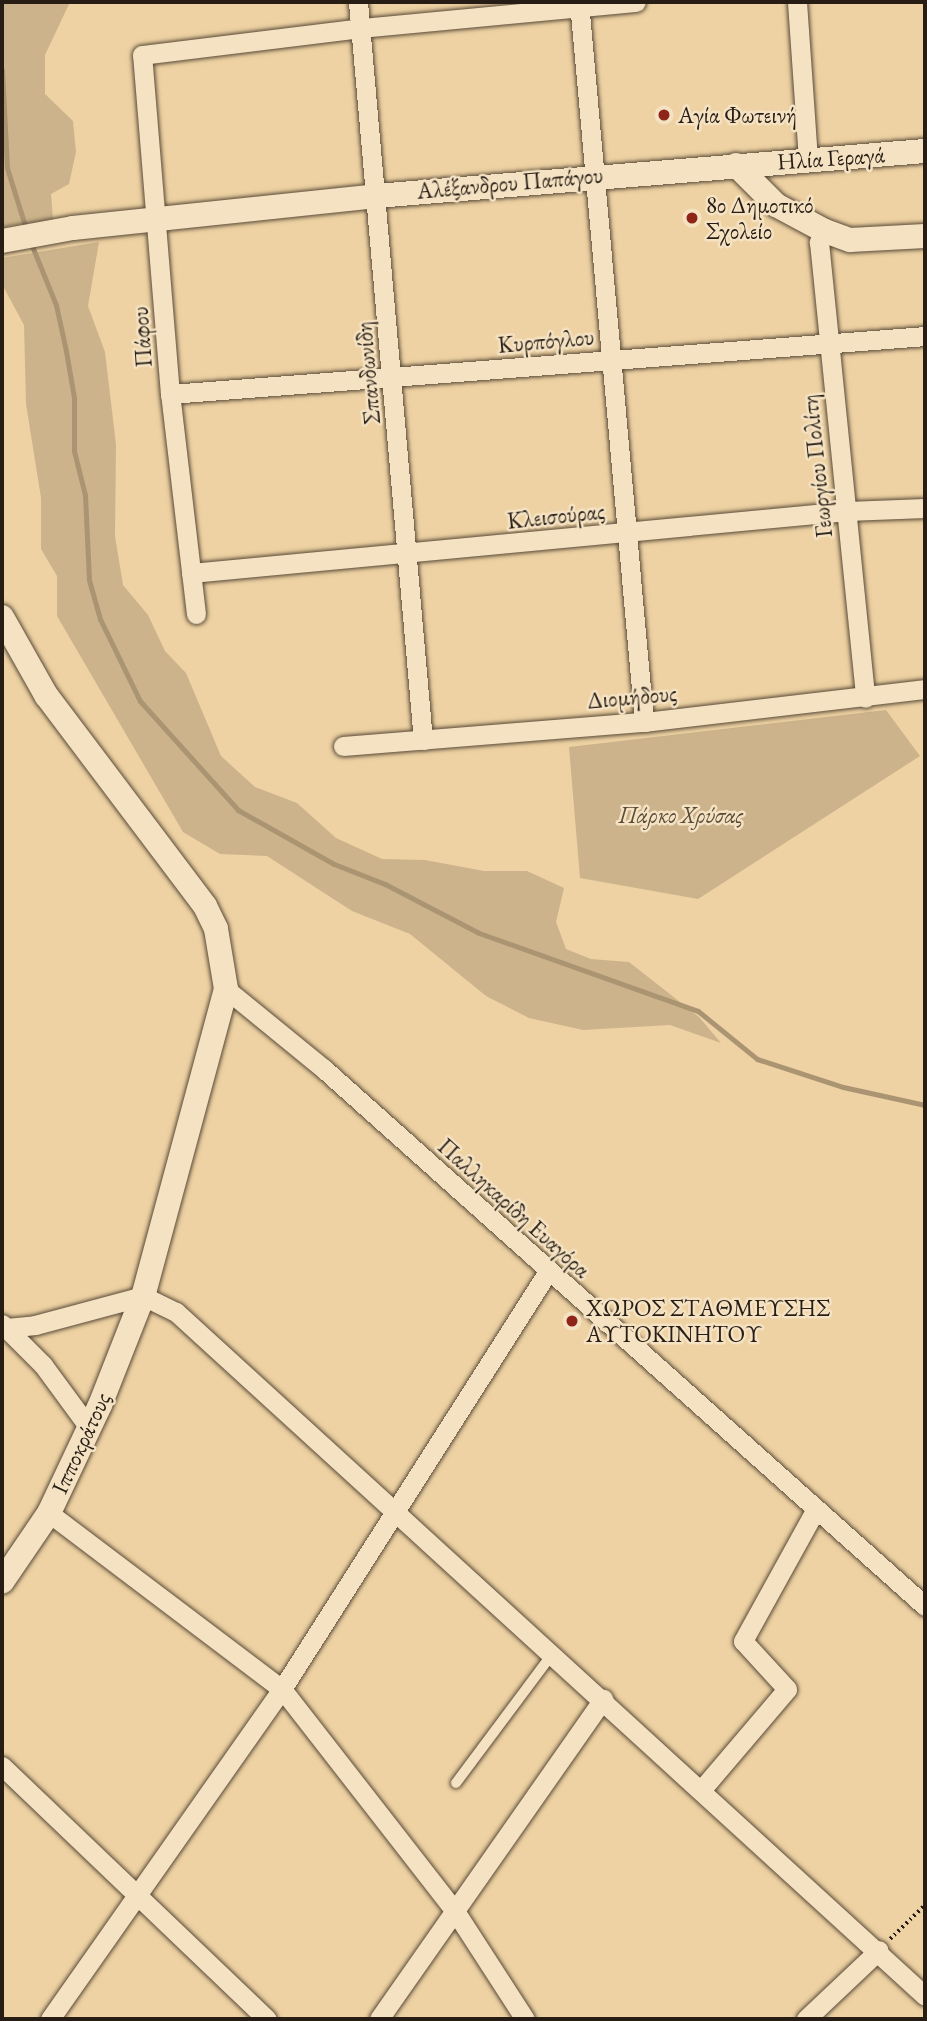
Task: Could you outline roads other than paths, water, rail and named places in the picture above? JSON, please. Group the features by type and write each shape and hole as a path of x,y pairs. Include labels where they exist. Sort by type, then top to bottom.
{"street":[{"name":"Σπανδωνίδη","path":"358,2 394,380 423,740"},
{"path":"361,28 579,5 636,2"},
{"path":"797,2 808,160"},
{"path":"579,5 608,360 628,534 645,722"},
{"name":"Πάφου","path":"195,614 170,394 159,219 142,55 361,28"},
{"name":"Ηλία Γεραγά","path":"736,165 925,151"},
{"path":"736,165 776,205 850,240 925,236"},
{"name":"Αλέξανδρου Παπάγου","path":"2,241 73,228 376,195 736,165"},
{"name":"Γεωργίου Πολίτη","path":"825,230 819,242 865,698"},
{"name":"Κυρπόγλου","path":"170,394 394,380 608,360 925,336"},
{"name":"Κλεισούρας","path":"191,573 407,555 847,511 925,508"},
{"path":"4,629 46,695 205,906 216,929 226,989"},
{"name":"Διομήδους","path":"342,746 645,722 925,689"},
{"name":"Παλληκαρίδη Ευαγόρα","path":"226,989 324,1069 548,1272 925,1606"},
{"name":"Ιπποκράτους","path":"2,1582 49,1513 90,1429 144,1296 226,989"},
{"path":"51,2019 282,1689 548,1272"},
{"path":"4,1326 35,1325 144,1296 176,1312 879,1950 925,1996"},
{"path":"4,1326 43,1365 90,1429"},
{"path":"702,1789 788,1689 743,1641 816,1509"},
{"path":"49,1513 282,1689 455,1911 525,2019"},
{"path":"379,2019 603,1699"},
{"path":"2,1766 136,1898 267,2019"},
{"path":"806,2019 879,1950"}],"lane":[{"path":"456,1783 553,1653"}],"waterway":[{"path":"2,70 7,168 26,229"},
{"path":"30,241 56,305 66,351 74,398 74,451 85,495 89,580 100,619 140,701 238,810 334,864 385,884 479,933 698,1011 757,1059 843,1087 925,1105"}],"place":[{"name":"Αγία Φωτεινή","path":"664,115"},
{"name":"8ο Δημοτικό Σχολείο","path":"692,218"},
{"name":"ΧΩΡΟΣ ΣΤΑΘΜΕΥΣΗΣ ΑΥΤΟΚΙΝΗΤΟΥ","path":"572,1321"}],"park label":[{"name":"Πάρκο Χρύσας","path":"681,815"}]}
